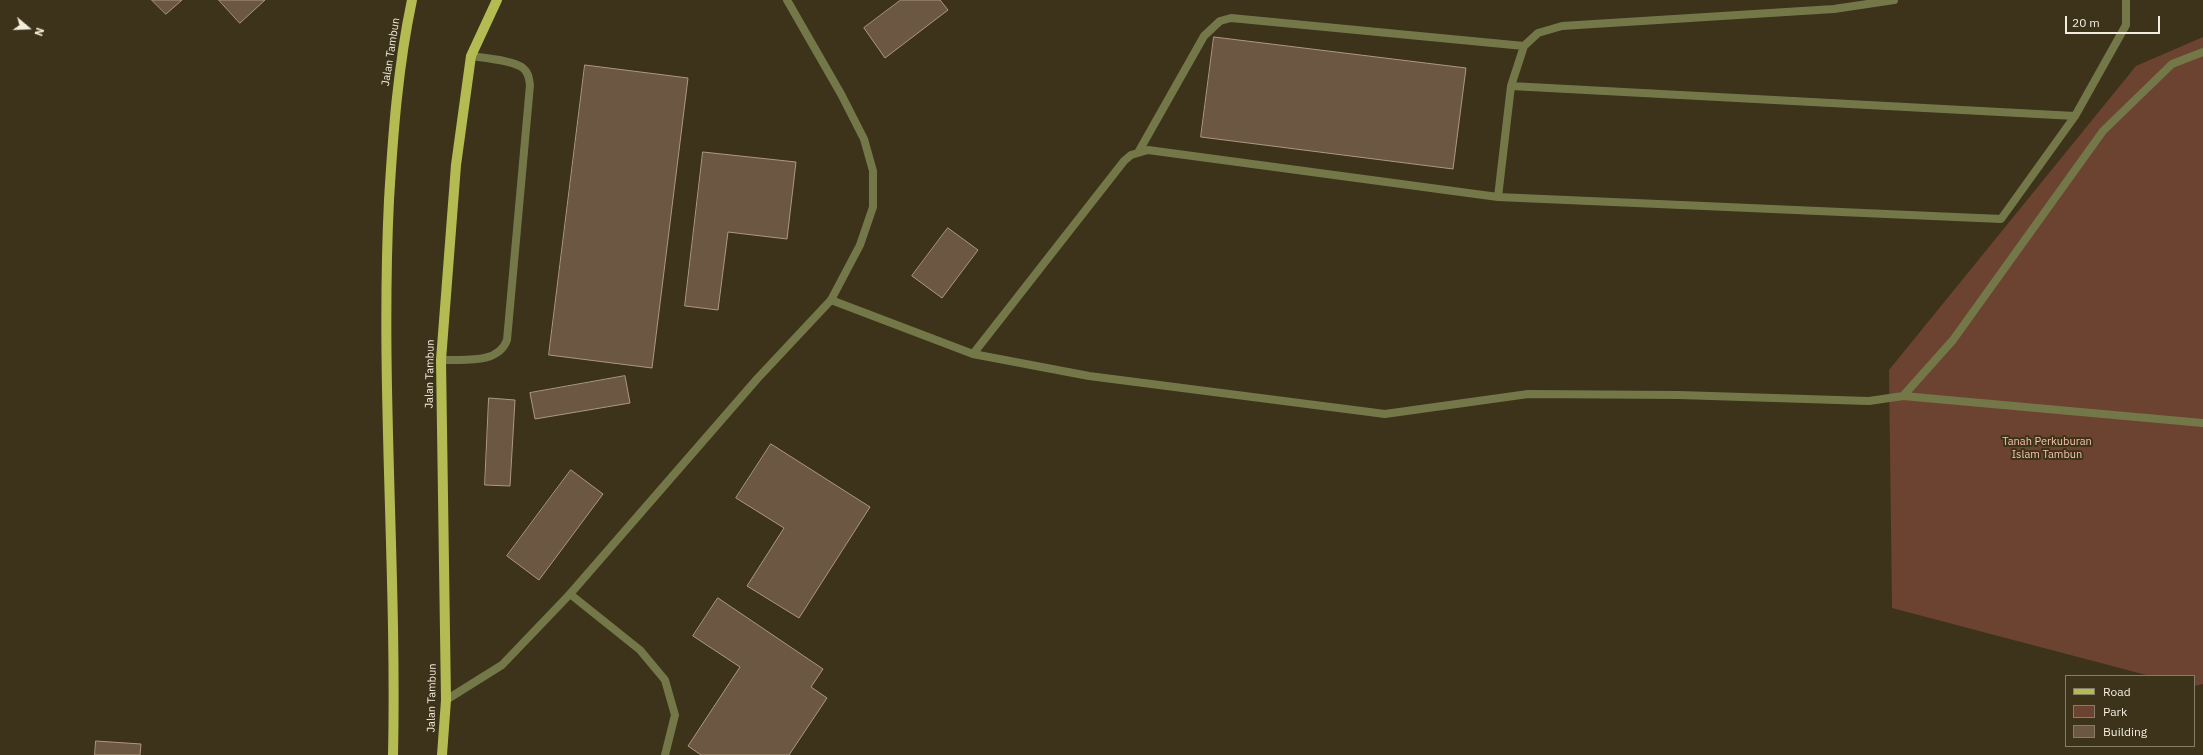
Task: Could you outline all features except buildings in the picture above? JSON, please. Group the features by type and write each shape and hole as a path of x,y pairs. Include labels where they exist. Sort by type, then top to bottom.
{"main road":[{"name":"Jalan Tambun","path":"393,755 386,364 387,252 394,117 412,0"},
{"name":"Jalan Tambun","path":"442,755 446,700 441,360 456,165 471,56 497,0"}],"street":[{"path":"446,700 502,665 570,594 758,379 831,300 860,245 873,207 873,171 861,132 787,0"},
{"path":"1498,197 1511,86 1524,46 1538,33 1562,26 1834,9 1894,0"},
{"path":"973,354 1124,161 1139,152 1157,149 1498,197 2001,219 2075,116 2126,25 2126,0"},
{"path":"1139,152 1204,36 1220,21 1231,18 1524,46"},
{"path":"1903,396 1953,340 2103,131 2172,64 2203,52"},
{"path":"441,360 488,358 497,355 504,349 507,340 530,85 529,76 523,68 515,64 471,56"},
{"path":"1511,86 2075,116"},
{"path":"831,300 973,354 1089,376 1385,414 1528,394 1679,395 1869,401 1903,396 2203,423"},
{"path":"570,594 640,650 665,680 675,715 665,755"}],"green space":[{"name":"Tanah Perkuburan Islam Tambun","path":"2203,37 2203,684 2195,686 2195,675 2146,675 1892,608 1889,370 2136,66"}]}
